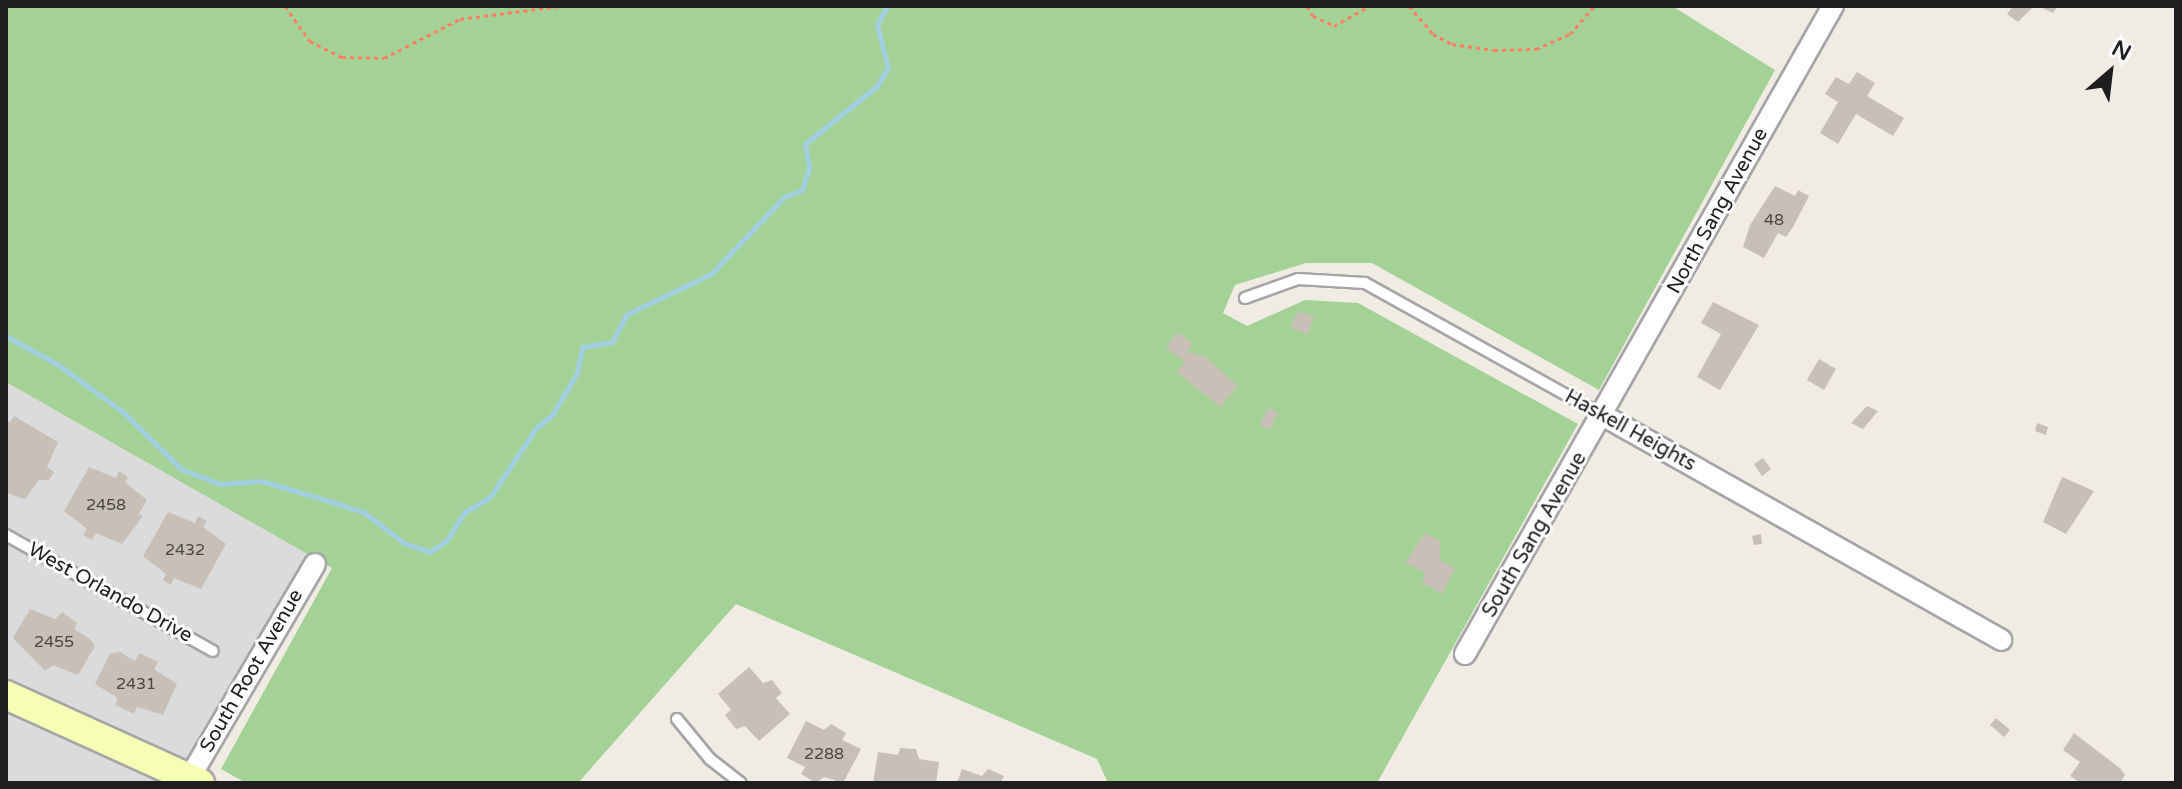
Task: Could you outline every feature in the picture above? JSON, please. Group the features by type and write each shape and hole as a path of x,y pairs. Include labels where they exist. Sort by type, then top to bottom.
{"street":[{"name":"North Sang Avenue","path":"1604,416 1829,7"},
{"name":"Haskell Heights","path":"1604,416 2001,640"},
{"name":"South Sang Avenue","path":"1465,654 1604,416"},
{"name":"South Root Avenue","path":"195,780 315,564"},
{"path":"8,700 195,780"}],"lane":[{"name":"Haskell Heights","path":"1245,298 1298,279 1365,283 1604,416"},
{"name":"West Orlando Drive","path":"6,535 213,651"},
{"path":"677,719 710,759 741,783"}],"path":[{"path":"285,6 310,41 342,57 384,58 460,19 561,6"},
{"path":"1307,6 1313,16 1334,26 1369,6"},
{"path":"1409,6 1433,34 1452,44 1494,50 1536,49 1570,34 1594,6"}],"shaded area":[{"path":"6,382 315,558 190,776 200,783 6,783"}],"green space":[{"path":"6,6 1672,6 1775,70 1599,390 1372,263 1306,263 1235,285 1223,313 1247,326 1305,300 1358,303 1578,424 1377,783 1108,783 1097,759 736,604 578,783 246,783 221,769 332,568 6,382"}],"building":[{"path":"2013,6 2034,6 2018,22 2007,14"},
{"path":"2038,6 2058,6 2053,13"},
{"path":"1857,72 1875,83 1867,96 1904,118 1893,136 1856,114 1838,144 1820,133 1838,102 1825,94 1836,77 1849,84"},
{"path":"1775,186 1795,196 1798,190 1809,196 1786,237 1778,233 1764,258 1743,247 1750,225"},
{"path":"1713,302 1759,325 1720,390 1697,377 1721,334 1701,323"},
{"path":"1297,311 1314,317 1308,334 1291,328"},
{"path":"1178,332 1193,344 1187,352 1205,356 1238,386 1220,407 1177,372 1185,362 1166,347"},
{"path":"1819,359 1836,369 1824,390 1807,380"},
{"path":"1867,406 1878,411 1863,429 1851,423"},
{"path":"1268,408 1278,413 1270,430 1259,425"},
{"path":"14,416 58,442 47,467 54,472 49,480 39,480 25,499 6,493 6,420 10,422"},
{"path":"2037,423 2048,427 2046,435 2035,431"},
{"path":"1763,458 1771,469 1762,476 1754,464"},
{"path":"89,467 116,478 119,471 128,477 125,482 147,500 139,514 143,516 122,544 96,533 92,540 83,535 87,529 64,511"},
{"path":"2062,477 2094,491 2066,534 2043,522"},
{"path":"168,512 195,523 198,516 207,521 203,527 226,544 201,589 174,578 171,585 163,580 166,574 143,556"},
{"path":"1425,533 1440,541 1440,560 1455,568 1442,594 1422,583 1425,573 1405,562"},
{"path":"1761,534 1762,544 1754,545 1752,536"},
{"path":"30,609 55,619 62,612 77,623 74,629 90,639 95,646 78,675 53,665 45,671 13,638"},
{"path":"120,652 135,661 139,653 158,662 154,669 177,684 163,715 137,707 134,714 115,705 118,698 95,684 110,653"},
{"path":"749,667 763,683 772,680 782,693 776,698 790,714 759,741 745,726 736,729 725,715 731,710 718,694"},
{"path":"1996,718 2010,730 2004,737 1990,725"},
{"path":"806,721 824,730 831,724 846,733 842,740 861,749 843,783 824,777 816,783 801,774 805,767 787,758"},
{"path":"2074,733 2121,769 2125,775 2120,783 2081,783 2070,776 2080,762 2063,750"},
{"path":"900,748 916,749 919,759 939,762 936,783 873,783 878,752 898,755"},
{"path":"962,769 982,776 988,769 1004,776 1001,783 957,783"}],"waterway":[{"path":"6,336 57,364 123,412 181,469 220,484 262,481 332,502 365,513 404,543 430,552 446,541 465,512 490,497 536,428 552,415 577,373 582,347 612,342 627,314 711,274 784,197 802,190 809,167 805,144 877,86 888,68 877,25 887,6"}]}
